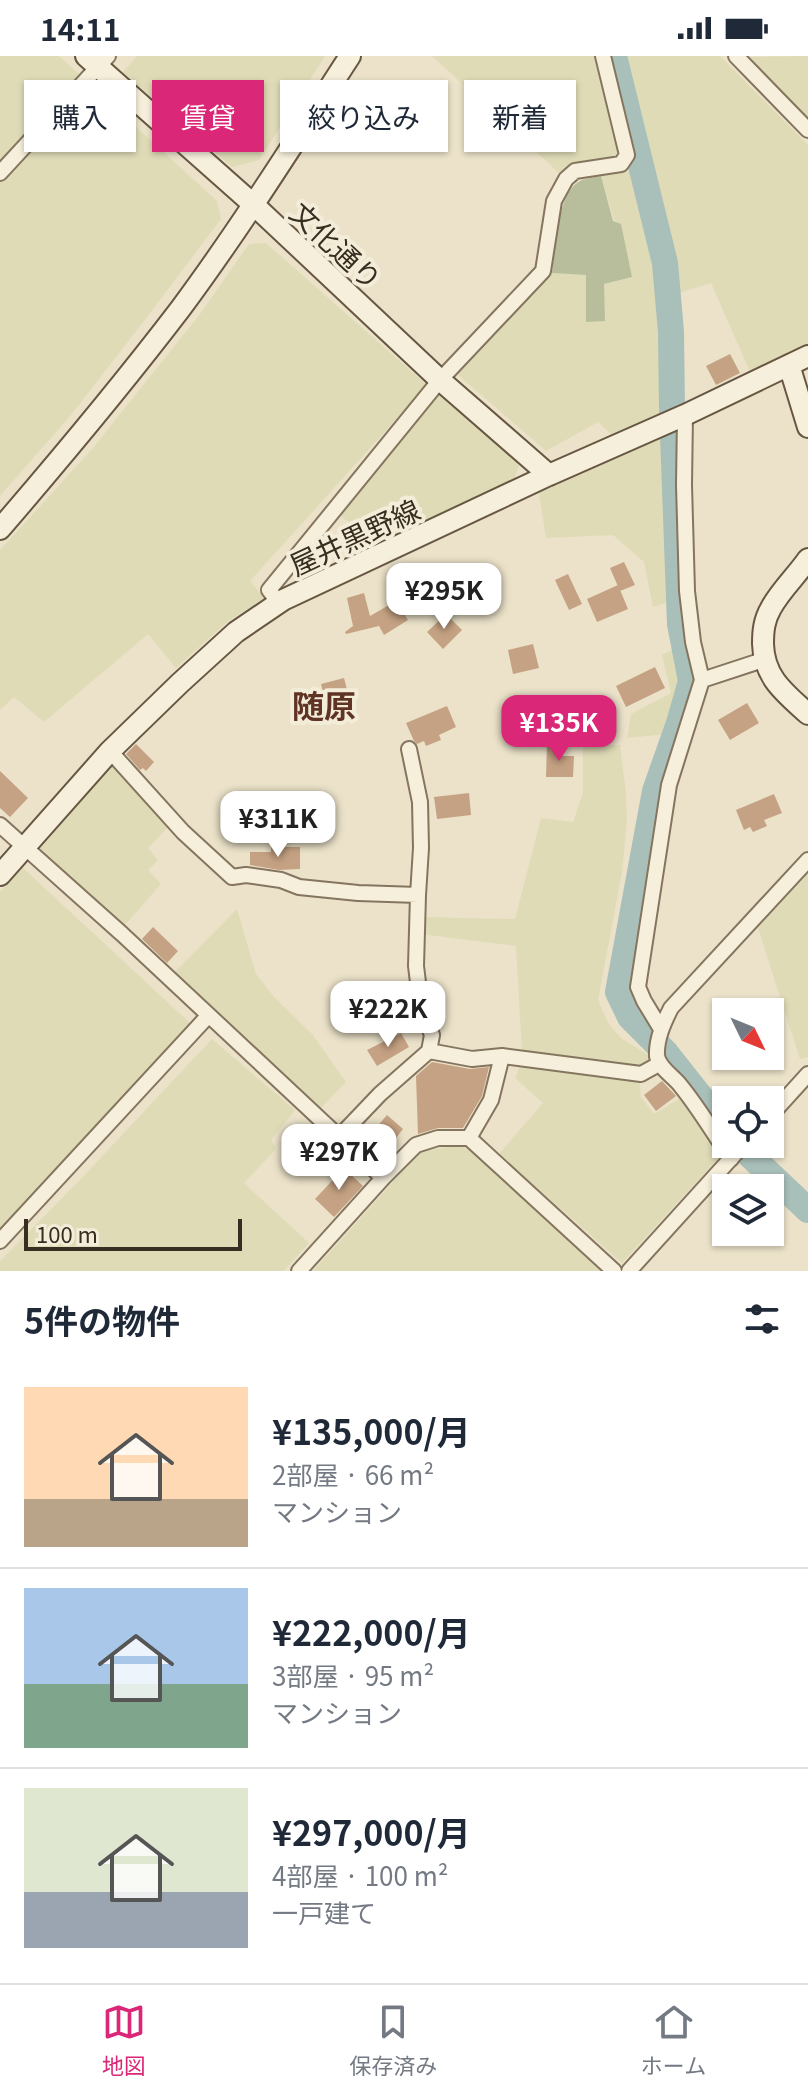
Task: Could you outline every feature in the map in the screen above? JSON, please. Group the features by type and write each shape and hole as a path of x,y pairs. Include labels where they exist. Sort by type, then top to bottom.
{"street":[{"path":"0,529 107,404 181,308 254,205 350,56"},
{"path":"279,603 269,590 440,380 543,271 554,201 566,179 575,171 621,164 627,155 603,56"},
{"path":"740,57 808,130"},
{"path":"0,173 97,60"},
{"name":"文化通り","path":"97,60 440,380 549,475"},
{"name":"屋井黒野線","path":"0,875 110,751 236,632 279,603 808,356"},
{"path":"789,365 808,427"},
{"path":"661,1029 638,987 669,785 702,680 693,642 687,591 685,415"},
{"path":"804,706 786,695 766,668 763,660 763,627 771,607 808,559"},
{"path":"702,680 763,660"},
{"path":"339,1137 380,1094 429,1051 432,1035 421,1007 416,966 420,802 409,749"},
{"path":"110,751 183,832 232,877 246,875 281,880 299,887 358,893 418,895"},
{"path":"0,825 122,934 383,1178"},
{"path":"629,1271 731,1159 689,1096 659,1064 657,1055 661,1029 671,1008 808,860"},
{"path":"0,1241 208,1016"},
{"path":"429,1051 472,1059 502,1056 641,1074 659,1064"},
{"path":"469,1138 491,1100 502,1056"},
{"path":"784,1101 808,1074"},
{"path":"299,1271 416,1145 438,1138 469,1138 614,1271"}],"shaded area":[{"path":"0,56 59,56 85,80 24,80 24,152 136,152 136,127 152,141 152,152 164,152 217,201 221,219 71,415 0,496"},
{"path":"137,56 325,56 310,80 280,80 280,127 259,160 232,167 215,152 264,152 264,80 152,80 152,97 136,80 123,72"},
{"path":"432,56 598,56 622,151 615,161 572,165 559,173 536,152 576,152 576,80 464,80 464,85"},
{"path":"621,56 720,56 808,145 808,344 751,374 711,283 679,293"},
{"path":"808,56 808,121 748,57"},
{"path":"634,169 661,302 666,415 615,438 598,422 546,451 457,374 552,273 586,275 586,321 604,284 631,277 601,176"},
{"path":"266,243 427,385 250,581 264,598 227,622 176,668 148,634 44,722 14,697 0,710 0,550 92,449 200,314 249,244"},
{"path":"442,392 520,461 513,484 373,543 340,515"},
{"path":"667,433 672,601 653,607 644,562 613,535 546,538 539,493"},
{"path":"678,647 686,684 666,734 627,738 631,714 671,693 662,655"},
{"path":"583,745 620,745 627,821 622,872 598,1000 608,1023 621,1038 651,1057 641,1068 522,1052 516,946 421,934 421,917 515,919 541,818 573,822 583,793"},
{"path":"114,764 171,824 148,848 158,860 148,870 161,884 124,926 39,848"},
{"path":"22,867 191,1024 0,1230 0,892"},
{"path":"808,874 808,1057 800,1059 784,1009 784,998 780,998 758,928"},
{"path":"237,909 256,974 275,998 312,1034 346,1082 320,1109 174,973"},
{"path":"212,1039 295,1110 271,1140 276,1149 244,1183 309,1243 284,1271 0,1271 0,1261"},
{"path":"520,1066 639,1076 641,1097 654,1114 679,1099 712,1142 712,1158 718,1158 622,1263 499,1154 543,1103 515,1078"},
{"path":"458,1145 471,1151 601,1271 313,1271 420,1152"}],"green space":[{"path":"601,176 613,221 621,224 632,277 604,284 605,321 586,322 586,275 552,273 556,236 567,195 582,180"}],"building":[{"path":"730,354 740,373 716,385 706,366"},
{"path":"624,562 635,585 620,591 610,568"},
{"path":"568,574 582,604 569,610 555,580"},
{"path":"618,585 628,609 597,622 587,599"},
{"path":"364,593 370,616 396,601 408,620 384,635 379,626 346,634 353,626 347,598"},
{"path":"446,614 462,630 443,649 427,632"},
{"path":"533,644 539,668 513,674 508,650"},
{"path":"655,667 665,688 626,707 616,686"},
{"path":"344,678 348,693 325,699 321,684"},
{"path":"747,703 759,723 730,740 718,720"},
{"path":"447,706 456,727 439,735 441,740 426,746 424,741 417,744 406,723"},
{"path":"585,712 610,712 610,733 586,733"},
{"path":"136,744 154,762 146,771 143,768 140,770 126,754"},
{"path":"547,745 563,745 562,756 574,756 573,777 546,777"},
{"path":"0,771 28,798 10,817 0,808"},
{"path":"469,793 471,815 437,819 434,797"},
{"path":"774,794 782,813 764,820 767,826 753,832 750,827 744,830 736,810"},
{"path":"271,847 300,847 300,869 279,870 250,865 250,852 271,852"},
{"path":"153,927 178,951 167,963 142,939"},
{"path":"401,1033 409,1047 377,1066 367,1050"},
{"path":"432,1062 470,1069 489,1067 482,1096 463,1128 438,1128 418,1134 416,1076"},
{"path":"662,1081 676,1096 656,1111 644,1095"},
{"path":"387,1115 403,1129 392,1143 376,1128"},
{"path":"344,1168 363,1186 334,1217 315,1199"}],"waterway":[{"path":"614,56 665,263 671,332 680,624 691,681 655,791 618,992 630,1017 666,1053 712,1111"},
{"path":"753,1158 808,1210"}],"district":[{"name":"随原","path":"324,704"}]}
